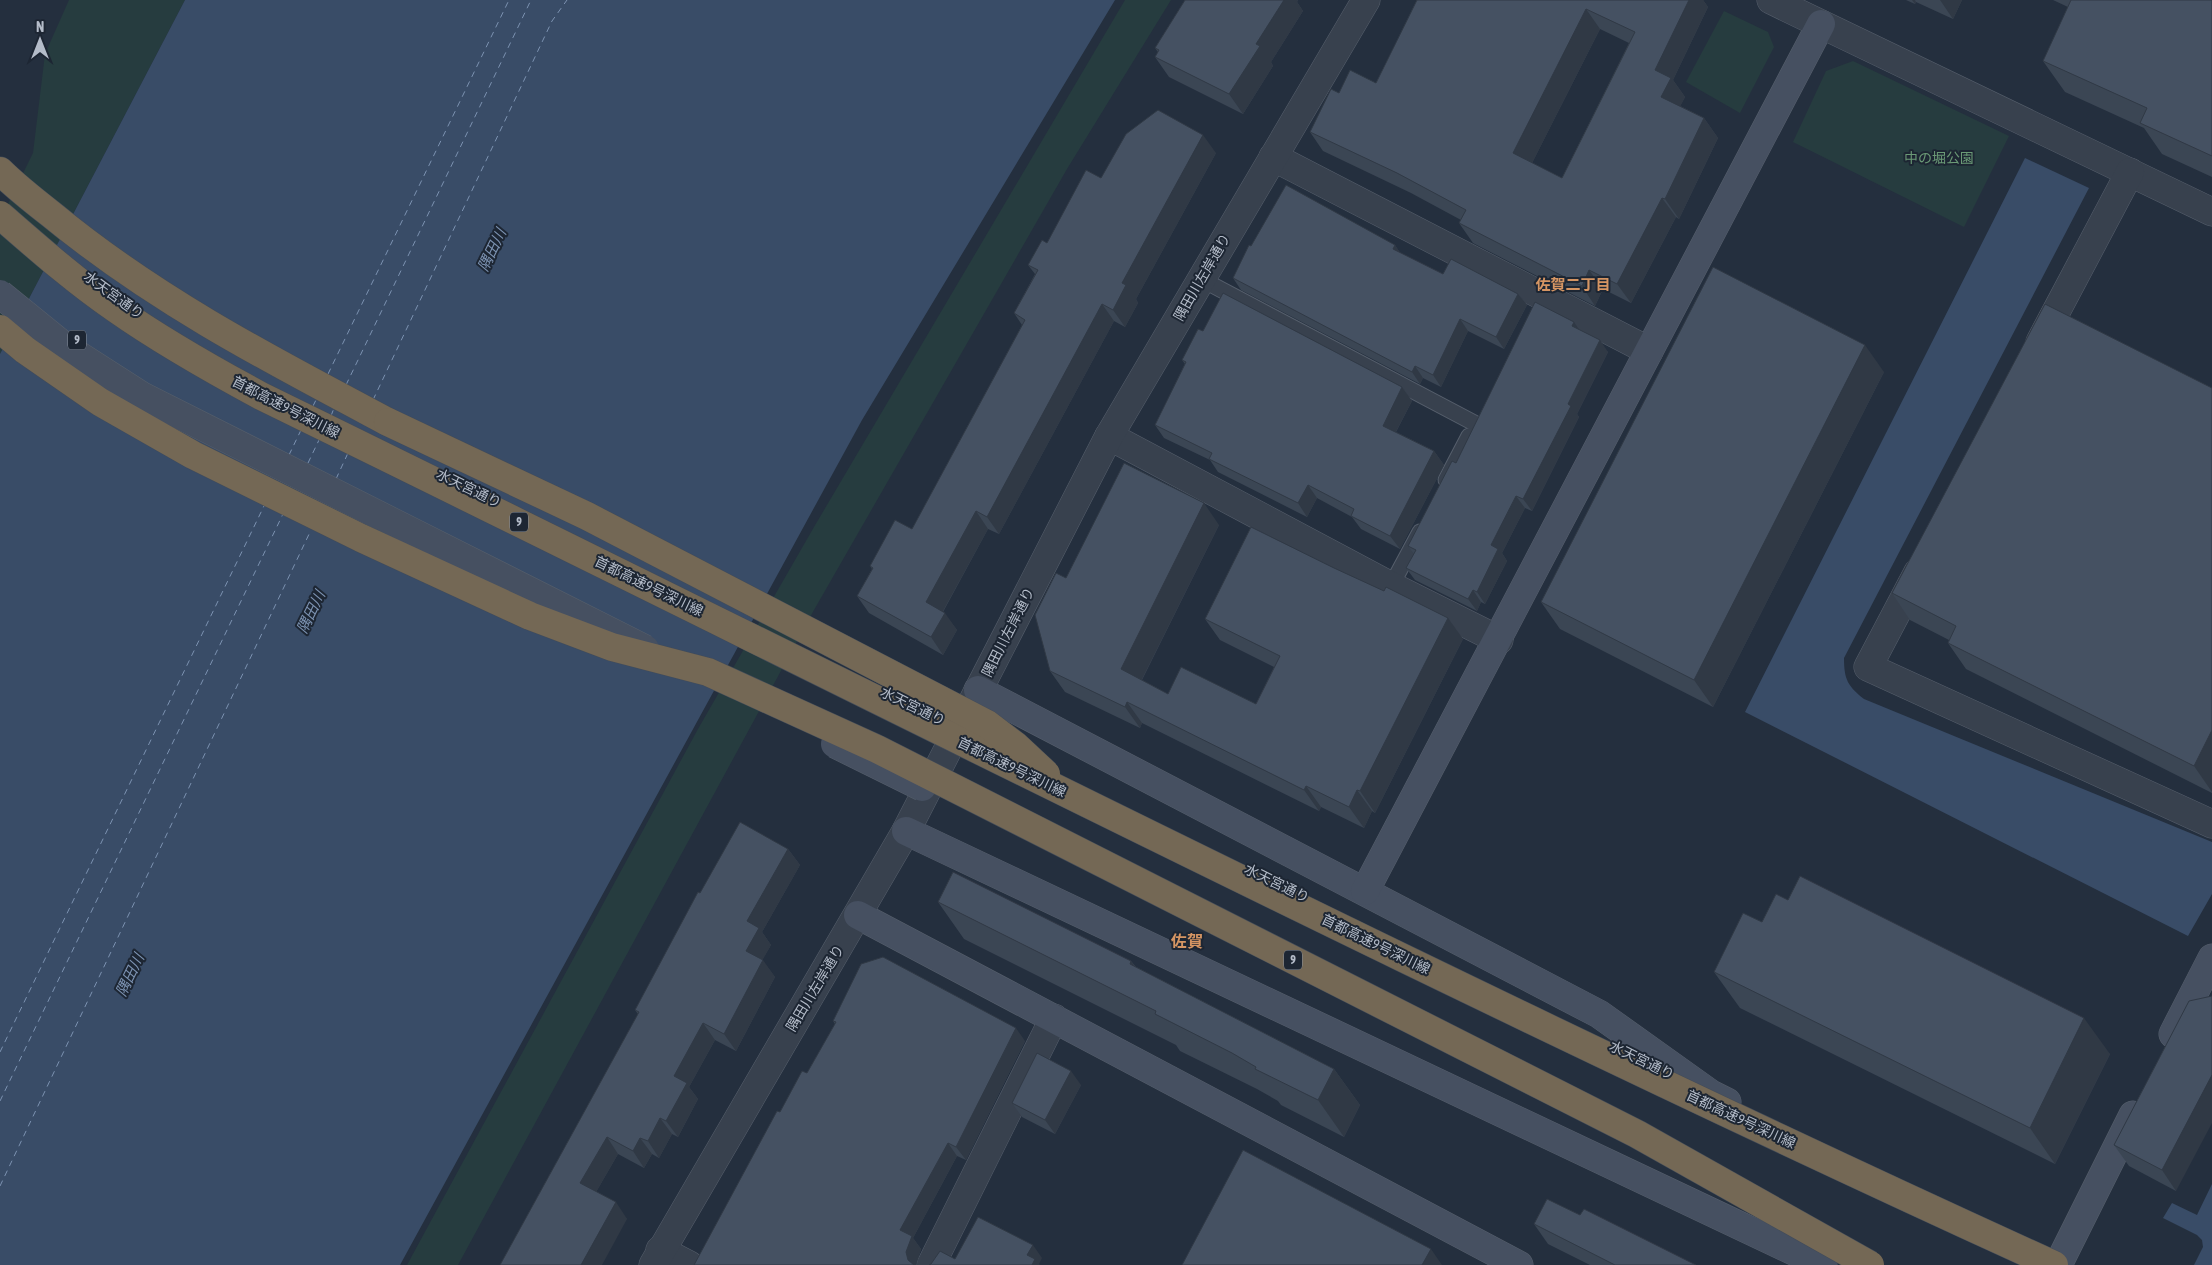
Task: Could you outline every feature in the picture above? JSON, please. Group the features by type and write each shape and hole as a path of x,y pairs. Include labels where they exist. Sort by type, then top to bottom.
{"highway":[{"path":"0,171 102,256 236,341 388,422 587,516 987,724 1016,746 1062,792"},
{"name":"首都高速9号深川線","path":"0,215 59,266 116,309 194,360 261,396 1062,792 1460,985 1932,1209 2056,1265"},
{"name":"9","path":"0,281 92,352 159,394 708,672 877,749 1637,1134 1870,1265"},
{"path":"0,328 26,350 100,402 192,455 361,538 530,616 612,647 708,672"}],"main road":[{"path":"1365,891 1499,640 1648,351 1821,24"},
{"name":"水天宮通り","path":"0,203 38,237 104,289 177,338 248,380 1711,1094 2038,1265"},
{"path":"0,294 64,346 142,396 201,427 1881,1265"},
{"path":"978,690 1599,1014 1711,1094"},
{"path":"906,831 1823,1265"},
{"path":"858,915 1054,1018 1503,1261"},
{"path":"2164,1054 2212,958"},
{"path":"2056,1265 2146,1089"}],"street":[{"name":"隅田川左岸通り","path":"656,1258 906,831 1109,436 1366,0"},
{"path":"1771,0 2212,212"},
{"path":"1273,156 1540,301 1648,351"},
{"path":"2027,366 2130,172"},
{"path":"1109,436 1391,586 1499,640"},
{"path":"1928,552 1868,667 2212,824"},
{"path":"931,1265 1054,1018"},
{"path":"656,1258 690,1265"}],"lane":[{"path":"1201,279 1476,424"},
{"path":"1440,492 1485,407"},
{"path":"1391,586 1427,518"}],"green space":[{"path":"69,0 185,0 0,354 0,220 33,153 45,54"},
{"path":"1125,0 1171,0 1067,169 814,610 458,1265 407,1265 698,729 814,527"},
{"path":"1724,11 1768,32 1774,47 1740,113 1686,82"},
{"name":"中の堀公園","path":"1853,61 2009,136 1964,227 1793,142 1826,71"}],"water":[{"name":"隅田川","path":"185,0 1115,0 862,420 400,1265 0,1265 0,354"},
{"path":"2025,158 2089,188 1844,658 1846,677 1854,690 1864,699 2212,842 2212,894 2188,936 1745,712"},
{"path":"2212,1184 2212,1265 2194,1265 2203,1247 2202,1240 2197,1235 2163,1218 2172,1203 2197,1215"}],"building":[{"path":"1185,0 1284,0 1256,44 1260,46 1229,94 1155,57 1159,50 1155,48"},
{"path":"1417,0 1689,0 1655,70 1671,78 1661,97 1704,118 1665,199 1662,198 1617,284 1589,270 1582,286 1459,223 1466,210 1397,173 1310,132 1331,89 1339,93 1350,70 1376,83","holes":["1586,9 1635,32 1562,178 1513,153"]},
{"path":"2071,0 2212,0 2212,156 2140,123 2147,108 2043,61"},
{"path":"1158,110 1203,135 1122,283 1126,285 1113,310 1102,304 987,517 976,511 926,602 945,613 931,637 857,596 873,568 870,566 895,520 912,529 1025,320 1014,313 1038,270 1028,265 1042,240 1047,243 1086,170 1101,178 1126,134"},
{"path":"1286,185 1395,245 1393,249 1443,274 1451,259 1518,294 1496,337 1460,319 1433,375 1415,366 1412,372 1233,278 1249,245 1251,246"},
{"path":"1713,267 1865,345 1694,680 1541,602"},
{"path":"1223,293 1402,387 1383,426 1434,451 1390,536 1351,516 1354,509 1308,485 1298,503 1209,459 1212,453 1155,425 1186,362 1182,360 1198,329 1203,331"},
{"path":"1535,302 1574,322 1572,326 1600,340 1568,404 1571,406 1523,499 1516,496 1491,545 1498,549 1477,592 1473,590 1468,599 1406,568 1416,550 1408,546 1452,461 1456,463"},
{"path":"2045,304 2212,388 2212,730 2194,766 1948,643 1956,626 1892,593"},
{"path":"1124,463 1204,503 1121,669 1168,694 1181,667 1256,704 1280,656 1205,619 1251,527 1334,568 1384,591 1386,587 1448,618 1360,791 1357,790 1349,807 1306,786 1304,790 1127,702 1125,707 1050,671 1035,615 1056,573 1066,578"},
{"path":"740,822 788,849 747,921 759,928 746,951 763,960 724,1034 703,1023 674,1076 687,1083 666,1121 660,1118 648,1141 640,1138 633,1151 607,1137 580,1183 616,1202 581,1265 500,1265 639,1012 635,1010 698,892 700,893"},
{"path":"953,872 1131,961 1130,964 1334,1069 1318,1100 1255,1069 1256,1067 1232,1053 1155,1014 1156,1011 938,902"},
{"path":"1800,876 2084,1018 2030,1128 1714,972 1743,913 1762,922 1776,894 1788,900"},
{"path":"883,957 1016,1028 956,1147 948,1143 900,1230 912,1236 906,1252 908,1260 914,1265 694,1265 777,1111 780,1112 802,1071 807,1073 836,1022 833,1021 861,964"},
{"path":"2212,996 2212,1075 2162,1170 2114,1145 2189,1001"},
{"path":"1037,1053 1071,1071 1045,1120 1012,1103"},
{"path":"1243,1150 1431,1249 1422,1265 1182,1265"},
{"path":"1547,1199 1580,1215 1584,1209 1696,1265 1615,1265 1534,1224"},
{"path":"978,1217 1033,1245 1027,1255 1035,1259 1032,1265 929,1265 940,1251 955,1259"}],"ferry route":[{"path":"328,374 509,0"},
{"path":"346,385 531,0"},
{"path":"373,400 552,21 567,0"},
{"path":"313,406 317,398"},
{"path":"331,416 334,408"},
{"path":"289,455 301,430"},
{"path":"308,463 319,440"},
{"path":"336,479 348,453"},
{"path":"0,1052 264,506"},
{"path":"0,1101 283,514"},
{"path":"0,1186 311,530"}],"district":[{"name":"佐賀二丁目","path":"1573,285"},
{"name":"佐賀","path":"1187,941"}]}
